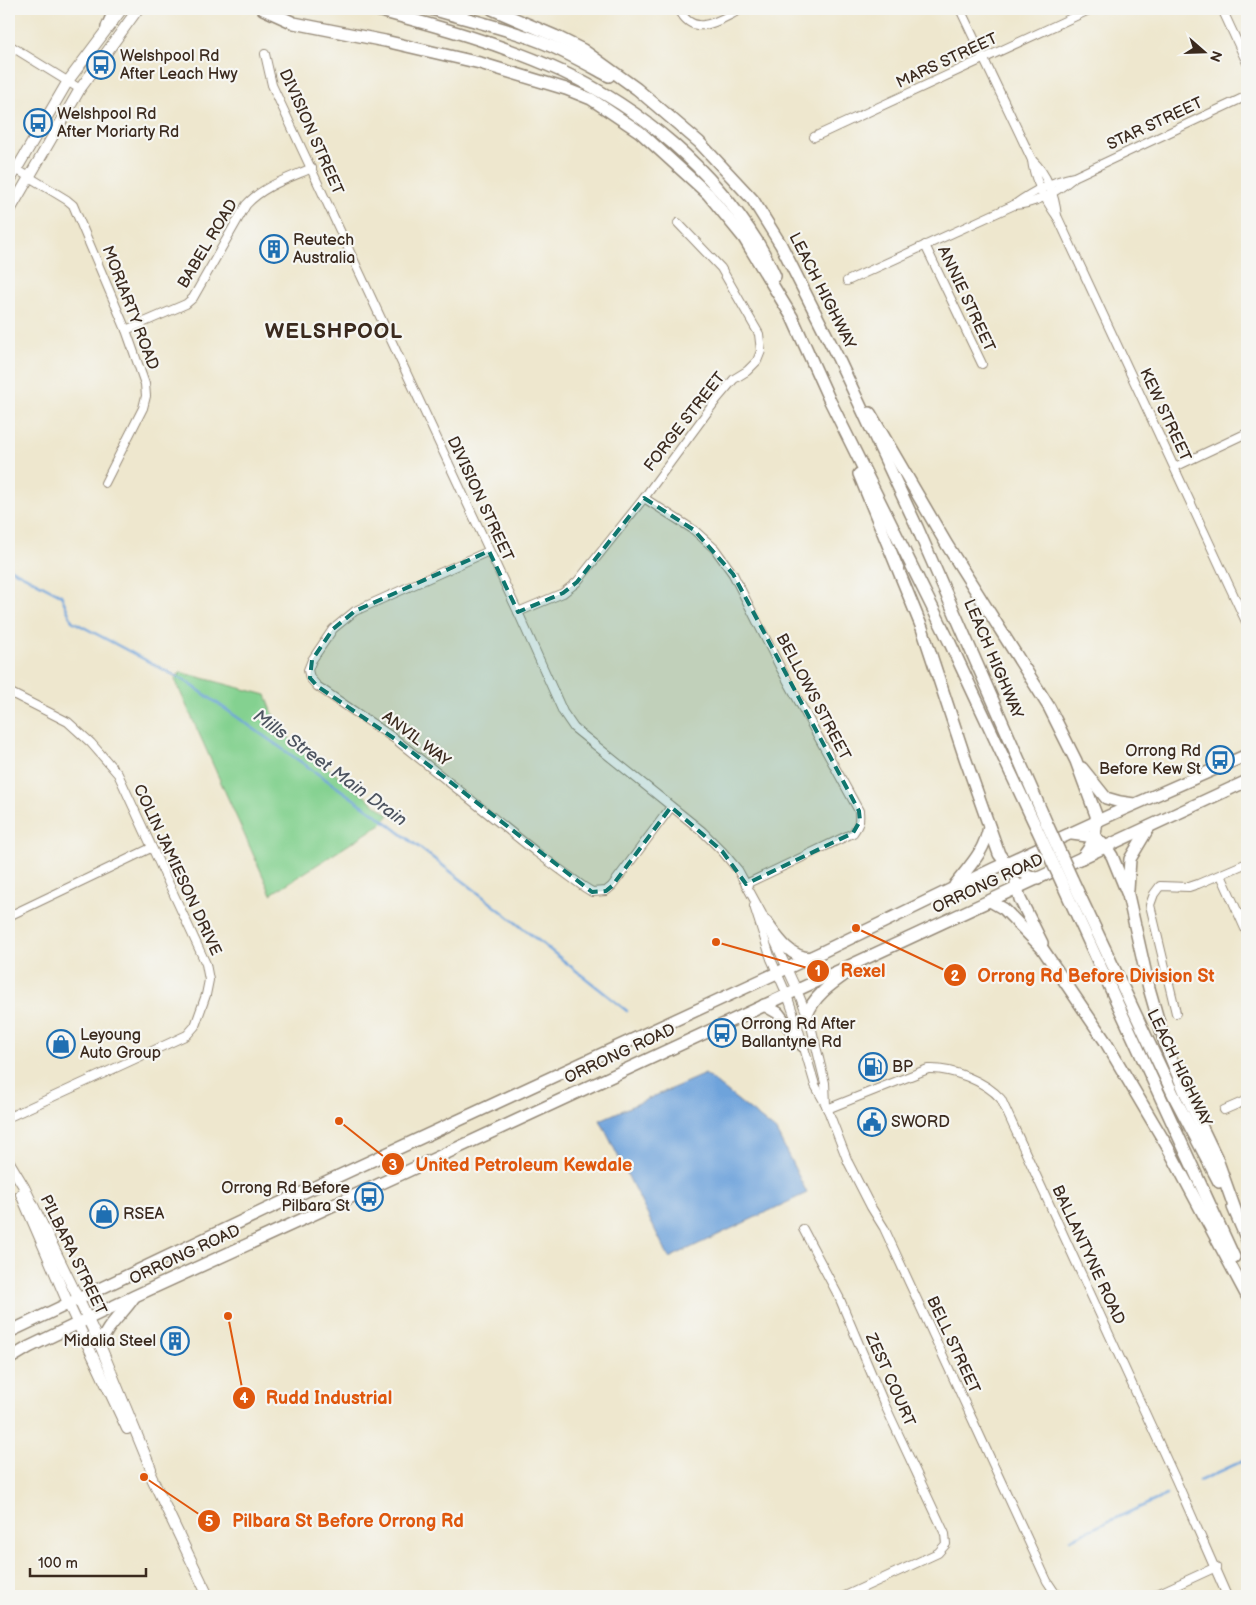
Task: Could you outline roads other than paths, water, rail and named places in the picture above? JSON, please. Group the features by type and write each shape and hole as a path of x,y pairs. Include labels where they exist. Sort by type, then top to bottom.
{"highway":[{"path":"107,27 115,9"},
{"path":"263,9 294,23 385,41 480,63 566,89 591,99 640,132 708,194 744,238 792,317"},
{"path":"373,9 457,32 549,66 613,100 654,127 698,166 733,207 758,243 778,282 792,317"},
{"path":"431,9 495,26 537,40 574,57 610,77 671,117"},
{"path":"492,9 583,50 671,117"},
{"name":"LEACH HIGHWAY","path":"671,117 699,142 753,200 781,245 838,358 921,536 1042,827"},
{"name":"LEACH HIGHWAY","path":"792,317 829,399 1042,827 1247,1288"},
{"path":"838,358 947,545 1049,708 1076,762 1097,821 1095,837 1089,850 1081,859"},
{"path":"829,399 922,628 999,854 1005,863 1017,871 1038,879"},
{"name":"ORRONG ROAD","path":"9,1332 73,1300 810,958 1005,863 1247,755"},
{"path":"1076,762 1106,798 1135,804"},
{"name":"ORRONG ROAD","path":"9,1359 135,1296 1247,782"},
{"path":"952,888 979,855 986,840 989,827"},
{"path":"1128,895 1130,859 1149,828"},
{"path":"1070,834 1095,837 1112,856 1128,895 1149,988 1166,1047 1217,1160 1236,1212"},
{"path":"1029,852 1021,861 1017,871 1017,889 1020,899 1050,959"},
{"name":"LEACH HIGHWAY","path":"1067,881 1198,1144 1236,1212 1247,1240"},
{"path":"990,901 1004,909 1042,948 1105,1040 1166,1146 1247,1296"},
{"path":"766,922 784,946 798,955 810,958"},
{"path":"807,1015 819,995 878,952"},
{"path":"764,1005 778,1013 803,1046"},
{"path":"100,1345 106,1330 125,1311 135,1296"}],"main road":[{"path":"9,182 68,81 122,9"},
{"path":"9,212 80,89 138,9"},
{"path":"26,151 32,153 36,151 54,132"},
{"name":"PILBARA STREET","path":"9,1163 16,1184 83,1321 146,1470 150,1474 208,1596"},
{"name":"PILBARA STREET","path":"83,1321 100,1345 151,1468 150,1474"}],"street":[{"path":"681,12 692,25 704,26 742,9"},
{"name":"KEW STREET","path":"960,9 1032,160 1033,172 1047,191 1247,624"},
{"name":"MARS STREET","path":"814,137 1091,9"},
{"path":"1222,9 1247,63"},
{"path":"9,45 80,89"},
{"name":"DIVISION STREET","path":"264,54 272,85 568,721 574,728 712,840 746,884 766,922 781,971"},
{"name":"STAR STREET","path":"847,281 1014,205 1024,197 1047,191 1058,180 1074,177 1247,96"},
{"name":"BABEL ROAD","path":"126,330 186,304 198,291 246,205 253,197 260,191 312,168"},
{"name":"MORIARTY ROAD","path":"16,169 67,200 73,206 126,330 145,384 146,396 143,408 105,483"},
{"name":"FORGE STREET","path":"518,612 563,593 577,582 644,498 717,398 734,379 747,371 756,361 761,351 759,334 721,268 678,223"},
{"name":"ANNIE STREET","path":"926,245 982,364"},
{"path":"1175,467 1247,433"},
{"name":"BELLOWS STREET","path":"644,498 694,530 715,550 733,574 780,667 859,812 860,821 853,832 746,884"},
{"name":"ANVIL WAY","path":"489,551 355,611 334,629 312,660 308,670 310,678 317,686 395,739 536,852 592,892 606,891 612,886 671,807"},
{"name":"COLIN JAMIESON DRIVE","path":"9,692 68,722 91,743 118,774 206,964 209,980 196,1026 187,1035 9,1117"},
{"path":"9,916 152,848"},
{"path":"1176,1013 1150,905 1154,894 1160,886 1189,887 1221,876 1247,863"},
{"path":"1221,876 1247,933"},
{"name":"DIVISION STREET","path":"752,898 757,918 781,971"},
{"path":"781,971 792,992"},
{"path":"781,971 792,992"},
{"name":"BELL STREET","path":"792,992 807,1015 825,1083 826,1107"},
{"name":"BELL STREET","path":"792,992 803,1046 815,1085 848,1162 884,1228 1048,1581 1057,1596"},
{"name":"BALLANTYNE ROAD","path":"826,1107 928,1069 945,1070 968,1078 988,1088 1001,1100 1216,1567 1227,1596"},
{"path":"1224,1110 1247,1100"},
{"name":"ZEST COURT","path":"803,1229 839,1297 883,1401 945,1534 946,1544 938,1553 845,1596"},
{"path":"1154,1596 1216,1567"}],"water":[{"path":"705,1074 776,1131 807,1193 669,1258 600,1120"}],"waterway":[{"name":"Mills Street Main Drain","path":"9,568 61,595 72,621 187,682 378,816 627,1011"},
{"name":"Mills Street Main Drain","path":"1199,1481 1247,1459"},
{"name":"Mills Street Main Drain","path":"1070,1539 1167,1495"}],"place":[{"name":"Welshpool Rd After Leach Hwy","path":"101,65"},
{"name":"Welshpool Rd After Moriarty Rd","path":"38,123"},
{"name":"Reutech Australia","path":"274,249"},
{"name":"Orrong Rd Before Kew St","path":"1220,760"},
{"name":"Orrong Rd Before Division St","path":"856,928"},
{"name":"Rexel","path":"716,942"},
{"name":"Orrong Rd After Ballantyne Rd","path":"722,1033"},
{"name":"Leyoung Auto Group","path":"61,1044"},
{"name":"BP","path":"873,1067"},
{"name":"United Petroleum Kewdale","path":"339,1121"},
{"name":"SWORD","path":"872,1122"},
{"name":"Orrong Rd Before Pilbara St","path":"369,1197"},
{"name":"RSEA","path":"104,1214"},
{"name":"Rudd Industrial","path":"228,1316"},
{"name":"Midalia Steel","path":"175,1341"},
{"name":"Pilbara St Before Orrong Rd","path":"144,1477"}],"district":[{"name":"WELSHPOOL","path":"334,331"}]}
